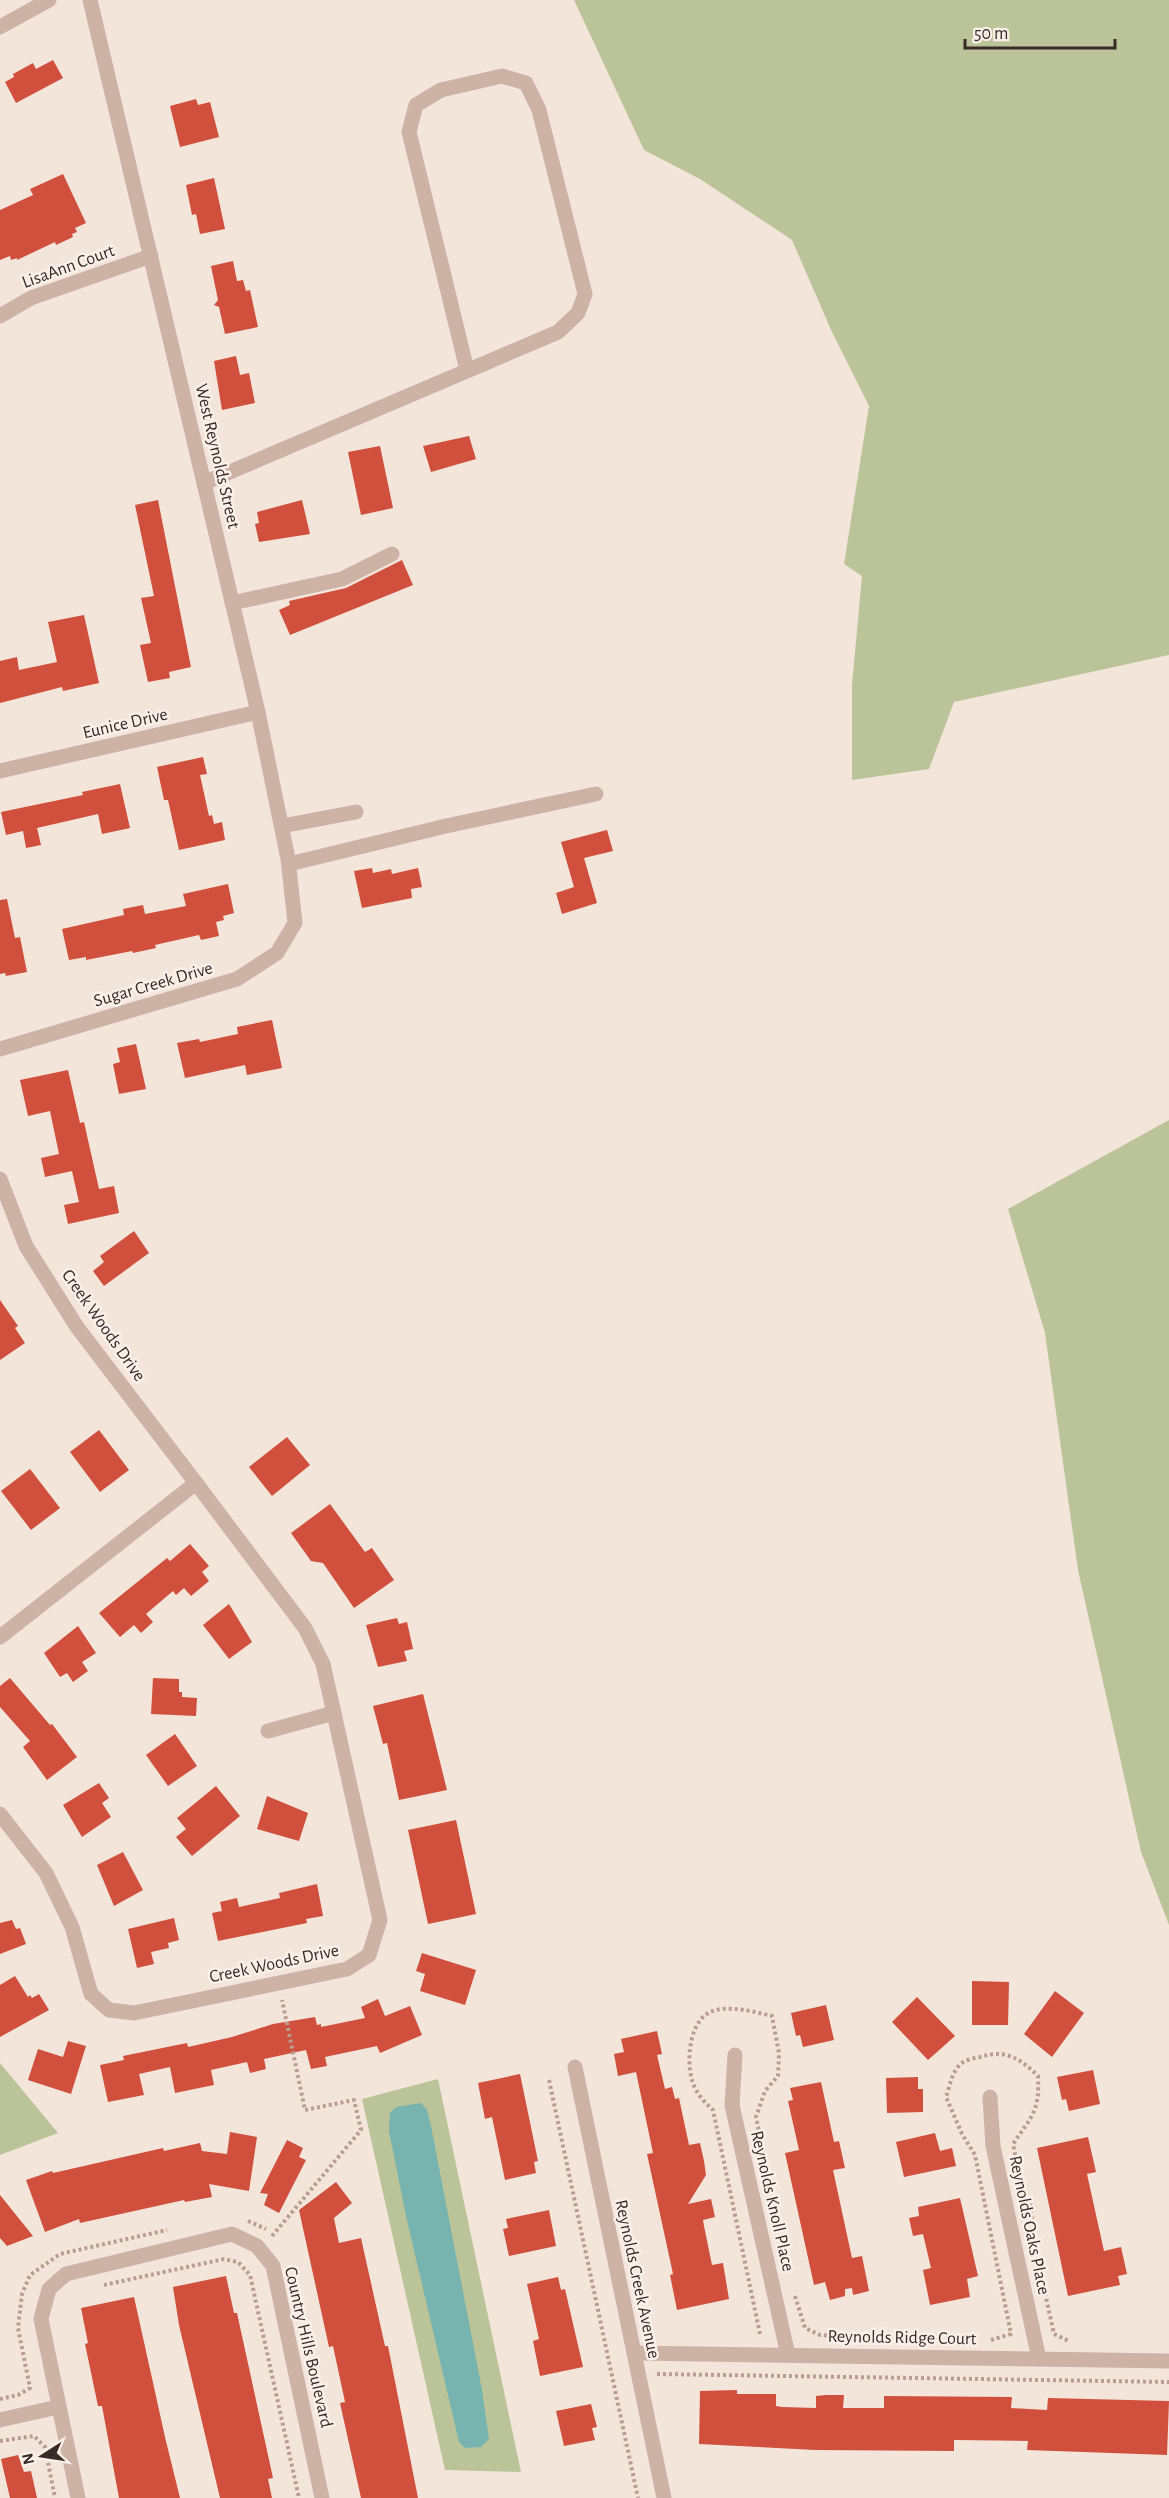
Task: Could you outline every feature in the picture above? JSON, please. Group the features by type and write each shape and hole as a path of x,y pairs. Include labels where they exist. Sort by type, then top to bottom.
{"street":[{"path":"0,27 49,0"},
{"name":"West Reynolds Street","path":"90,0 258,712 289,864 295,923"},
{"path":"204,483 558,332 578,314 585,294 539,110 526,83 502,75 441,90 416,105 409,132 467,370"},
{"name":"LisaAnn Court","path":"0,316 31,298 151,256"},
{"path":"232,603 342,579 392,554"},
{"name":"Eunice Drive","path":"0,771 258,712"},
{"path":"289,864 435,828 596,794"},
{"path":"282,826 356,812"},
{"name":"Sugar Creek Drive","path":"0,1049 237,979 277,953 295,923"},
{"name":"Creek Woods Drive","path":"0,1179 26,1246 77,1327 305,1628 323,1664 380,1920 369,1955 347,1969 134,2013 109,2010 91,1994 72,1927 46,1873 0,1814"},
{"path":"0,1637 196,1483"},
{"path":"268,1731 334,1713"},
{"name":"Reynolds Knoll Place","path":"735,2055 732,2105 788,2355"},
{"name":"Reynolds Creek Avenue","path":"575,2067 664,2498"},
{"name":"Reynolds Oaks Place","path":"990,2097 993,2146 1039,2359"},
{"name":"Country Hills Boulevard","path":"78,2498 41,2319 49,2289 66,2274 232,2234 257,2246 273,2266 322,2498"},
{"name":"Reynolds Ridge Court","path":"634,2353 1169,2361"},
{"path":"0,2420 58,2407"}],"path":[{"path":"272,2236 361,2130 354,2100 305,2110 280,1993"},
{"path":"760,2334 713,2110 701,2099 692,2081 688,2060 698,2024 713,2010 734,2009 772,2016 779,2053 778,2076 765,2091 756,2118 772,2194"},
{"path":"984,2340 1011,2334 975,2156 962,2134 946,2097 954,2073 962,2063 990,2054 1001,2052 1013,2056 1038,2076 1039,2094 1031,2122 1013,2144 1021,2182 1030,2203 1036,2256"},
{"path":"549,2080 638,2498"},
{"path":"238,2220 255,2222 278,2243"},
{"path":"0,2399 18,2395 30,2388 18,2328 22,2294 30,2275 60,2254 176,2228"},
{"path":"99,2286 225,2259 238,2262 250,2275 299,2498"},
{"path":"1042,2285 1054,2334 1069,2341 1080,2342"},
{"path":"793,2290 805,2328 820,2335 858,2337"},
{"path":"657,2374 1169,2382"},
{"path":"0,2441 34,2436 45,2446 55,2498"}],"green space":[{"path":"574,0 1169,0 1169,655 954,702 929,769 852,780 852,685 862,576 844,564 869,406 832,332 792,240 700,179 644,150"},
{"path":"1169,1120 1169,1925 1141,1852 1078,1570 1045,1333 1008,1209"},
{"path":"0,2063 58,2133 0,2155"},
{"path":"438,2079 521,2472 445,2470 362,2099"}],"water":[{"path":"421,2103 427,2110 431,2126 482,2390 489,2439 481,2447 465,2448 459,2442 406,2216 389,2131 390,2113 396,2107"}],"building":[{"path":"53,60 63,78 16,103 5,82 14,77 13,74 33,63 36,69"},
{"path":"196,99 198,105 210,102 219,137 180,147 170,106"},
{"path":"63,174 86,223 75,228 77,232 72,234 73,237 56,245 55,242 17,260 17,258 11,260 10,256 0,260 0,210 33,195 30,189"},
{"path":"214,178 225,229 200,234 196,214 192,215 186,185"},
{"path":"233,261 237,281 243,280 246,291 250,290 258,327 225,334 219,307 214,305 218,300 211,266"},
{"path":"236,356 240,375 249,373 255,403 222,410 214,361"},
{"path":"469,436 476,459 431,472 423,446"},
{"path":"380,446 393,508 361,515 348,452"},
{"path":"158,500 191,667 169,672 170,678 148,682 140,645 151,643 141,598 154,596 135,505"},
{"path":"302,500 310,534 259,542 255,524 259,523 257,512"},
{"path":"402,560 413,585 290,635 279,610 290,605 289,601 346,588"},
{"path":"84,615 99,683 63,691 62,687 0,703 0,661 17,657 19,670 57,662 48,622"},
{"path":"203,757 207,774 200,775 209,816 212,815 214,824 222,822 225,840 179,850 168,800 164,800 157,767"},
{"path":"120,784 130,828 102,834 98,814 37,828 41,845 26,848 23,831 6,835 1,812 83,795 82,792"},
{"path":"607,830 613,851 584,858 597,903 562,914 556,893 574,887 561,842"},
{"path":"372,868 373,873 391,869 392,874 418,868 422,887 411,889 412,898 362,908 354,871"},
{"path":"228,884 234,913 223,916 224,920 216,922 219,936 201,940 199,935 155,945 156,948 133,953 132,951 86,960 86,957 69,960 62,929 124,915 123,909 143,905 145,914 186,906 183,894"},
{"path":"7,899 15,938 20,937 27,972 6,976 5,973 0,974 0,900"},
{"path":"272,1020 282,1068 247,1075 245,1065 185,1078 177,1043 199,1039 200,1042 238,1034 237,1027"},
{"path":"136,1044 146,1089 119,1094 113,1064 120,1062 117,1048"},
{"path":"68,1070 80,1123 84,1122 99,1189 114,1186 119,1213 68,1224 64,1205 79,1202 72,1171 45,1177 41,1158 59,1154 50,1111 28,1116 20,1080"},
{"path":"134,1231 149,1253 104,1286 93,1271 104,1262 100,1256"},
{"path":"0,1300 18,1326 15,1328 25,1343 0,1360"},
{"path":"99,1430 129,1470 100,1492 70,1452"},
{"path":"287,1437 310,1465 272,1496 249,1467"},
{"path":"30,1469 60,1508 31,1530 1,1491"},
{"path":"330,1504 365,1552 372,1548 394,1580 354,1608 323,1563 311,1561 291,1533"},
{"path":"190,1544 209,1566 202,1572 209,1581 191,1596 184,1588 176,1595 173,1591 146,1614 153,1622 141,1633 134,1625 120,1637 99,1613 167,1558 170,1561"},
{"path":"229,1604 252,1642 229,1659 203,1625"},
{"path":"397,1618 399,1624 407,1622 413,1649 404,1651 407,1661 378,1667 366,1625"},
{"path":"78,1626 96,1653 82,1662 88,1671 73,1682 67,1673 60,1677 44,1653"},
{"path":"10,1678 50,1725 52,1724 77,1757 47,1780 23,1747 30,1741 0,1707 0,1686"},
{"path":"153,1678 179,1679 179,1692 182,1692 182,1697 197,1698 196,1716 151,1714"},
{"path":"423,1694 447,1790 399,1800 387,1743 383,1744 373,1706"},
{"path":"175,1734 197,1766 168,1786 146,1755"},
{"path":"99,1783 109,1798 102,1803 111,1817 82,1837 63,1805"},
{"path":"216,1786 240,1816 192,1856 176,1837 186,1829 177,1818"},
{"path":"267,1796 308,1813 299,1841 257,1829"},
{"path":"456,1820 476,1914 428,1924 408,1830"},
{"path":"123,1852 143,1890 114,1906 97,1865"},
{"path":"317,1884 323,1916 306,1919 307,1923 218,1941 212,1913 222,1911 220,1902 237,1898 239,1907 280,1898 279,1893"},
{"path":"174,1918 179,1940 168,1943 169,1948 151,1952 154,1964 137,1968 128,1929"},
{"path":"12,1920 16,1929 20,1928 26,1944 0,1954 0,1923"},
{"path":"422,1953 476,1970 465,2005 420,1991 425,1974 416,1971"},
{"path":"15,1976 28,1997 30,1995 32,1998 39,1994 49,2010 0,2037 0,1985"},
{"path":"972,1981 1009,1982 1008,2025 972,2025"},
{"path":"1055,1991 1084,2013 1052,2057 1024,2034"},
{"path":"917,1997 955,2036 928,2060 892,2022"},
{"path":"378,1999 385,2016 410,2006 422,2035 380,2053 377,2046 325,2057 327,2066 311,2069 306,2050 264,2059 266,2069 250,2073 247,2062 211,2070 214,2085 175,2093 170,2067 139,2074 144,2095 108,2102 100,2065 124,2060 123,2056 187,2043 188,2047 232,2037 273,2024 315,2017 317,2025 321,2024 321,2027 365,2018 361,2007"},
{"path":"826,2005 834,2040 803,2047 800,2035 796,2036 791,2013"},
{"path":"657,2031 662,2054 657,2055 665,2089 672,2087 675,2099 679,2098 689,2145 700,2143 704,2161 706,2175 688,2204 711,2199 715,2217 703,2220 704,2226 712,2265 723,2263 729,2299 677,2310 670,2275 673,2274 647,2154 653,2153 636,2072 618,2076 614,2054 624,2052 621,2039"},
{"path":"68,2041 86,2046 71,2094 28,2080 38,2049 63,2057"},
{"path":"1093,2070 1100,2104 1069,2111 1066,2099 1062,2100 1057,2077"},
{"path":"520,2074 538,2161 534,2162 536,2173 505,2180 492,2117 485,2119 478,2083"},
{"path":"918,2077 918,2089 923,2089 923,2112 887,2113 886,2078"},
{"path":"821,2082 834,2142 839,2141 845,2168 833,2170 852,2258 862,2256 869,2291 853,2295 852,2288 845,2289 845,2296 830,2300 825,2282 814,2285 785,2153 799,2150 788,2101 793,2100 790,2088"},
{"path":"230,2132 257,2137 249,2191 209,2184 212,2197 185,2202 184,2200 80,2223 79,2219 45,2232 26,2180 52,2171 53,2173 163,2148 164,2151 200,2143 202,2151 227,2154"},
{"path":"935,2133 940,2151 952,2148 956,2166 904,2177 896,2142"},
{"path":"1088,2137 1096,2172 1087,2174 1104,2251 1121,2247 1127,2274 1118,2276 1120,2285 1068,2296 1037,2148"},
{"path":"287,2140 303,2148 299,2157 306,2160 279,2213 264,2205 268,2194 260,2193"},
{"path":"336,2182 352,2203 334,2218 339,2243 361,2238 385,2346 388,2346 418,2498 361,2498 340,2403 345,2402 333,2346 329,2347 299,2210"},
{"path":"0,2195 33,2236 7,2246 0,2238"},
{"path":"960,2198 978,2276 967,2279 970,2297 930,2305 923,2270 931,2268 923,2234 913,2236 909,2218 919,2216 918,2207"},
{"path":"549,2210 556,2246 509,2256 503,2229 508,2228 506,2219"},
{"path":"226,2276 234,2313 237,2313 273,2478 268,2479 272,2498 220,2498 179,2325 173,2287"},
{"path":"558,2277 561,2290 565,2289 583,2367 540,2376 533,2341 539,2339 527,2284"},
{"path":"134,2297 180,2498 119,2498 102,2406 98,2406 85,2344 88,2343 81,2308"},
{"path":"737,2390 737,2394 776,2394 776,2406 816,2408 816,2396 826,2395 844,2395 843,2408 884,2408 884,2396 1012,2397 1011,2408 1047,2410 1048,2398 1169,2401 1167,2455 1027,2450 1028,2441 954,2440 954,2451 816,2450 699,2444 700,2391"},
{"path":"591,2404 597,2427 592,2428 595,2440 564,2446 556,2411"},
{"path":"18,2455 24,2472 31,2471 37,2498 10,2498 1,2459"}]}
